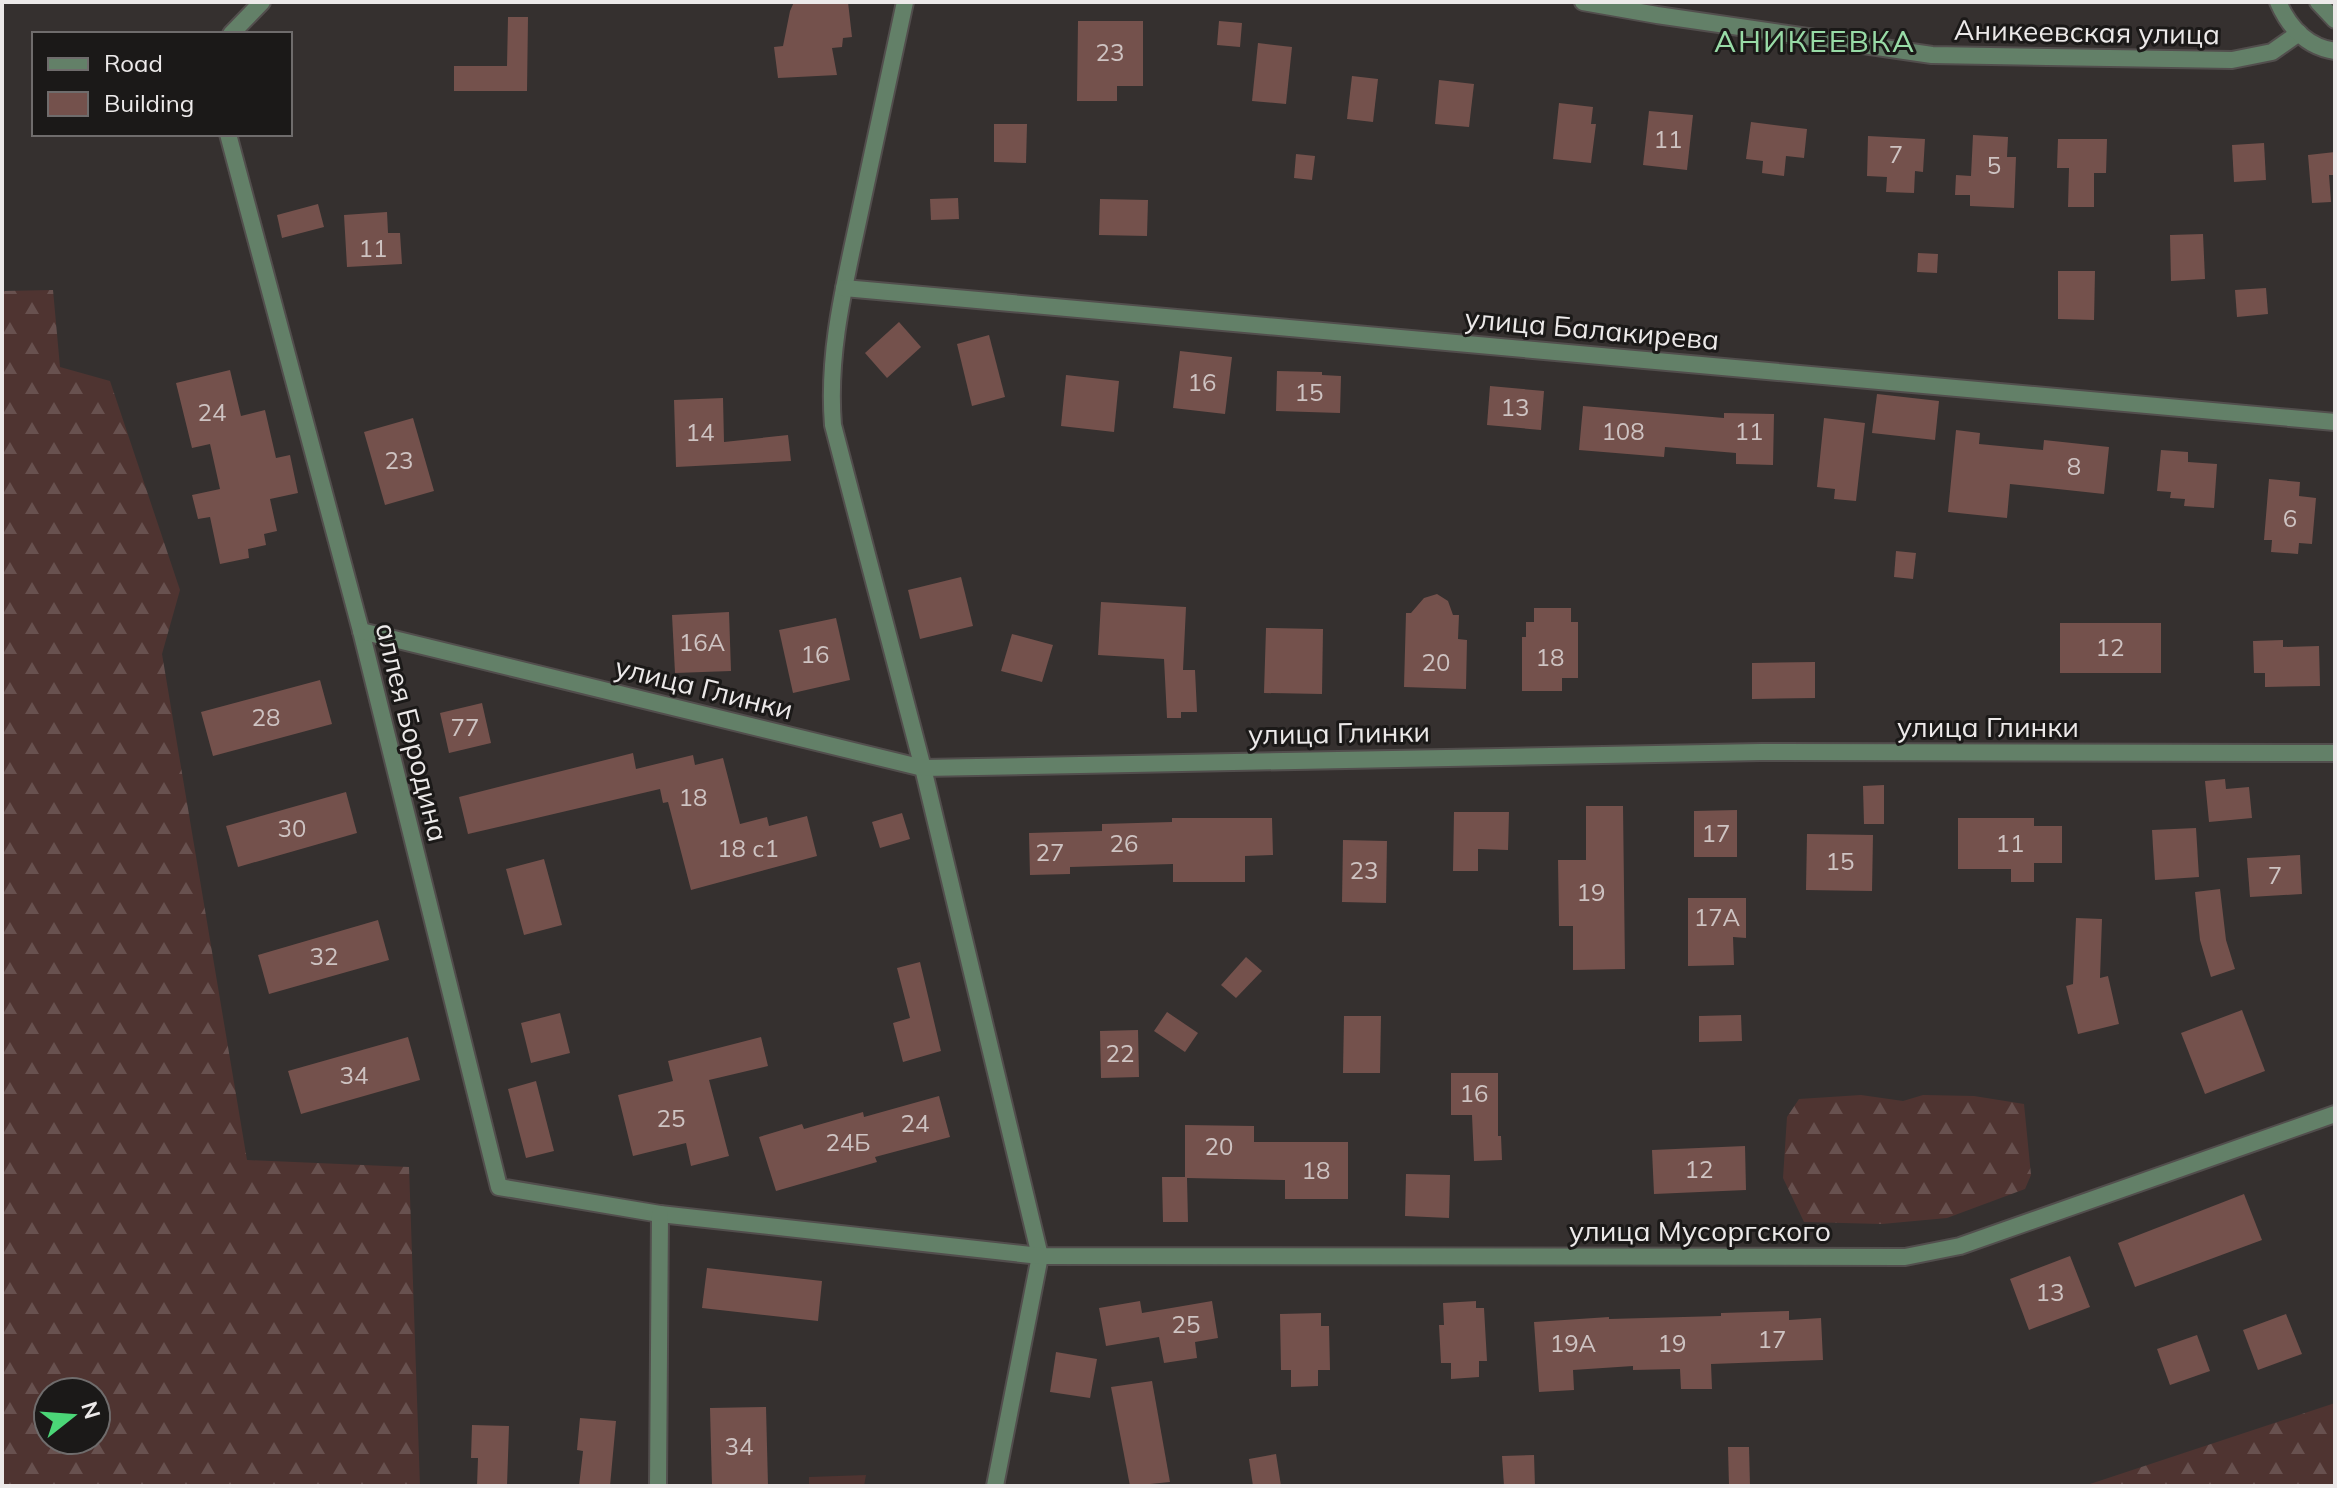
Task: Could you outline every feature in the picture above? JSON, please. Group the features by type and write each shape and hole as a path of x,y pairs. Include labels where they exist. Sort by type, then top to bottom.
{"street":[{"path":"233,32 262,2"},
{"path":"905,2 844,288 830,391 833,425 923,768 1040,1256 995,1486"},
{"name":"Аникеевская улица","path":"1583,2 1932,55 2232,60 2272,52 2299,33"},
{"path":"2278,2 2285,18 2310,43 2335,51"},
{"path":"2318,2 2335,20"},
{"name":"аллея Бородина","path":"229,136 361,631 499,1187 660,1214"},
{"name":"улица Балакирева","path":"844,288 2335,422"},
{"name":"улица Глинки","path":"361,631 923,768 1761,752 2335,753"},
{"name":"улица Мусоргского","path":"660,1214 1040,1256 1905,1257 1960,1246 2335,1114"},
{"path":"658,1486 660,1214"}],"green space":[{"path":"53,290 60,367 110,381 180,590 162,654 247,1160 409,1167 420,1486 2,1486 2,291"},
{"path":"1861,1095 1903,1101 1923,1095 1974,1096 2024,1104 2031,1175 2025,1189 1947,1218 1882,1224 1804,1222 1783,1178 1787,1117 1799,1099"},
{"path":"2335,1403 2335,1486 2084,1486"},
{"path":"866,1475 864,1486 809,1486 809,1477"}],"building":[{"path":"794,2 848,2 852,37 843,38 842,47 832,48 837,75 778,78 774,47 783,46"},
{"path":"508,17 528,17 527,91 454,91 454,66 507,66"},
{"path":"1078,21 1143,21 1143,86 1117,86 1117,101 1077,101"},
{"path":"1219,21 1242,23 1240,47 1217,45"},
{"path":"1258,43 1292,47 1286,104 1252,101"},
{"path":"1352,76 1378,79 1373,122 1347,119"},
{"path":"1439,80 1474,84 1469,127 1435,124"},
{"path":"1559,103 1593,107 1591,124 1596,124 1591,163 1553,159"},
{"path":"1649,111 1693,115 1687,170 1643,165"},
{"path":"1751,122 1807,129 1804,158 1786,156 1784,176 1762,173 1763,161 1746,159"},
{"path":"994,124 1027,124 1026,163 994,162"},
{"path":"1973,135 2008,137 2007,157 2016,157 2014,208 1970,206 1970,195 1955,195 1956,175 1971,176"},
{"path":"1868,136 1925,139 1923,172 1915,171 1914,193 1886,192 1887,177 1867,176"},
{"path":"2058,139 2107,139 2106,173 2094,173 2094,207 2068,207 2069,168 2057,168"},
{"path":"2264,143 2266,180 2234,182 2232,145"},
{"path":"2335,152 2335,175 2329,175 2331,202 2312,203 2308,155"},
{"path":"1296,154 1315,156 1312,180 1294,178"},
{"path":"958,198 959,219 931,220 930,199"},
{"path":"1100,199 1148,200 1147,236 1099,235"},
{"path":"318,204 324,227 282,238 277,215"},
{"path":"387,212 388,233 400,233 402,264 347,267 344,215"},
{"path":"2203,234 2205,279 2171,281 2170,235"},
{"path":"1918,253 1938,254 1937,273 1917,272"},
{"path":"2058,271 2095,271 2094,320 2058,319"},
{"path":"2266,288 2268,314 2237,317 2235,290"},
{"path":"899,322 921,347 887,378 865,353"},
{"path":"989,335 1005,397 972,406 957,344"},
{"path":"1180,351 1232,357 1225,414 1173,408"},
{"path":"230,370 241,416 265,410 276,458 290,455 298,493 270,499 277,531 264,534 266,545 248,549 249,558 220,564 210,517 198,519 192,495 220,489 210,444 192,448 176,383"},
{"path":"1277,371 1322,372 1322,375 1341,376 1340,413 1276,411"},
{"path":"1066,375 1119,381 1114,432 1061,426"},
{"path":"1490,386 1544,391 1541,430 1487,425"},
{"path":"1877,394 1939,401 1935,440 1872,433"},
{"path":"723,398 724,442 788,435 791,461 676,467 674,400"},
{"path":"1583,406 1724,418 1724,413 1774,414 1773,465 1736,464 1736,453 1665,447 1664,457 1579,450"},
{"path":"413,418 434,491 385,505 364,432"},
{"path":"1824,418 1865,423 1856,501 1834,499 1835,489 1817,487"},
{"path":"1956,430 1980,433 1979,444 2043,450 2044,440 2109,447 2104,494 2010,484 2007,518 1948,512"},
{"path":"2161,450 2188,452 2188,462 2217,464 2214,508 2184,506 2185,499 2170,498 2171,492 2157,491"},
{"path":"2269,479 2300,482 2299,496 2316,498 2312,544 2299,543 2298,554 2271,552 2272,540 2264,540"},
{"path":"1896,551 1916,553 1913,579 1894,577"},
{"path":"961,577 973,626 920,639 908,590"},
{"path":"1437,594 1448,601 1453,615 1459,615 1458,639 1467,640 1466,689 1404,687 1406,613 1411,613 1424,598"},
{"path":"1101,602 1186,607 1183,670 1195,670 1197,712 1181,712 1181,718 1167,718 1164,659 1098,655"},
{"path":"1534,608 1571,608 1571,622 1578,622 1578,678 1562,678 1562,691 1522,691 1522,637 1526,637 1526,622 1534,622"},
{"path":"729,612 731,671 675,673 672,615"},
{"path":"836,618 850,680 793,693 779,630"},
{"path":"2060,623 2161,623 2161,673 2060,673"},
{"path":"1266,628 1323,629 1322,694 1264,693"},
{"path":"1012,634 1053,645 1042,682 1001,671"},
{"path":"2283,640 2283,647 2319,646 2320,686 2265,687 2265,673 2254,673 2253,641"},
{"path":"1815,662 1815,698 1752,699 1752,663"},
{"path":"320,680 332,724 213,756 201,712"},
{"path":"482,703 491,743 449,753 440,713"},
{"path":"633,753 636,769 693,755 695,765 723,758 740,824 767,817 769,826 807,816 817,856 691,890 668,802 663,803 660,789 468,834 459,797"},
{"path":"2225,779 2226,789 2249,787 2252,818 2209,822 2205,781"},
{"path":"1884,785 1884,824 1864,824 1863,786"},
{"path":"346,792 357,833 238,867 226,826"},
{"path":"1586,806 1623,806 1625,969 1573,970 1573,926 1559,926 1558,860 1586,860"},
{"path":"1737,810 1737,857 1694,857 1694,811"},
{"path":"1454,812 1509,812 1508,850 1478,849 1478,871 1453,871"},
{"path":"902,813 910,839 880,848 872,822"},
{"path":"1172,818 1272,818 1273,855 1245,856 1245,882 1173,882 1173,864 1070,867 1070,874 1030,875 1029,833 1102,831 1102,824 1172,822"},
{"path":"1958,818 2034,818 2034,826 2062,826 2062,863 2034,863 2034,882 2011,882 2011,869 1958,869"},
{"path":"2196,828 2199,877 2155,880 2152,830"},
{"path":"1807,834 1873,835 1872,891 1806,890"},
{"path":"1343,840 1387,841 1386,903 1342,902"},
{"path":"2300,855 2302,894 2250,897 2247,858"},
{"path":"544,859 562,925 524,935 506,869"},
{"path":"2220,889 2226,940 2235,969 2211,977 2200,940 2195,892"},
{"path":"1688,898 1746,898 1746,938 1733,937 1734,965 1688,966"},
{"path":"2076,918 2102,919 2100,978 2108,976 2119,1024 2078,1034 2066,986 2073,984"},
{"path":"378,920 389,960 269,994 258,955"},
{"path":"1246,957 1262,971 1236,998 1221,985"},
{"path":"920,962 941,1051 903,1062 893,1023 910,1018 897,968"},
{"path":"2242,1010 2265,1071 2205,1094 2181,1033"},
{"path":"1167,1012 1198,1033 1185,1052 1154,1031"},
{"path":"560,1013 570,1053 531,1063 521,1023"},
{"path":"1741,1015 1742,1041 1699,1042 1699,1016"},
{"path":"1344,1016 1381,1016 1380,1073 1343,1073"},
{"path":"1138,1030 1139,1077 1101,1078 1100,1031"},
{"path":"408,1037 420,1080 301,1114 288,1071"},
{"path":"761,1037 768,1066 709,1080 729,1156 691,1166 686,1143 633,1156 618,1095 673,1081 668,1061"},
{"path":"1451,1073 1498,1073 1498,1136 1501,1136 1502,1160 1474,1161 1472,1115 1451,1115"},
{"path":"536,1081 554,1151 526,1158 508,1089"},
{"path":"939,1096 950,1137 875,1157 877,1162 776,1191 759,1137 802,1124 804,1129 863,1112 864,1117"},
{"path":"1185,1125 1254,1126 1254,1142 1348,1142 1348,1199 1285,1199 1285,1180 1187,1178 1188,1222 1163,1222 1162,1177 1185,1177"},
{"path":"1745,1146 1746,1190 1654,1194 1652,1150"},
{"path":"1406,1174 1450,1175 1449,1218 1405,1216"},
{"path":"2244,1194 2262,1240 2135,1287 2118,1243"},
{"path":"2070,1256 2090,1307 2029,1330 2010,1279"},
{"path":"707,1268 822,1281 818,1321 702,1308"},
{"path":"1140,1301 1142,1313 1212,1301 1218,1338 1195,1342 1197,1358 1164,1363 1159,1337 1106,1346 1099,1308"},
{"path":"1476,1301 1476,1308 1484,1308 1487,1361 1479,1361 1479,1377 1451,1379 1451,1363 1441,1363 1439,1325 1444,1325 1443,1303"},
{"path":"1789,1311 1789,1320 1821,1318 1823,1360 1711,1364 1712,1389 1681,1389 1680,1369 1633,1370 1633,1366 1573,1370 1574,1390 1539,1392 1534,1322"},
{"path":"1321,1313 1321,1326 1329,1326 1330,1370 1318,1370 1318,1386 1291,1387 1291,1370 1281,1370 1280,1314"},
{"path":"2286,1314 2302,1354 2258,1370 2243,1330"},
{"path":"2197,1335 2210,1371 2170,1385 2157,1349"},
{"path":"1056,1352 1097,1359 1090,1398 1050,1392"},
{"path":"1152,1381 1170,1482 1130,1486 1111,1387"},
{"path":"766,1407 768,1486 712,1486 710,1408"},
{"path":"580,1418 616,1421 610,1486 579,1486 583,1451 577,1450"},
{"path":"472,1425 509,1426 507,1486 477,1486 478,1458 471,1458"},
{"path":"1728,1447 1749,1447 1750,1486 1729,1486"},
{"path":"1276,1454 1281,1486 1253,1486 1249,1459"},
{"path":"1534,1455 1535,1486 1504,1486 1502,1456"}],"district":[{"name":"АНИКЕЕВКА","path":"1815,42"}]}
